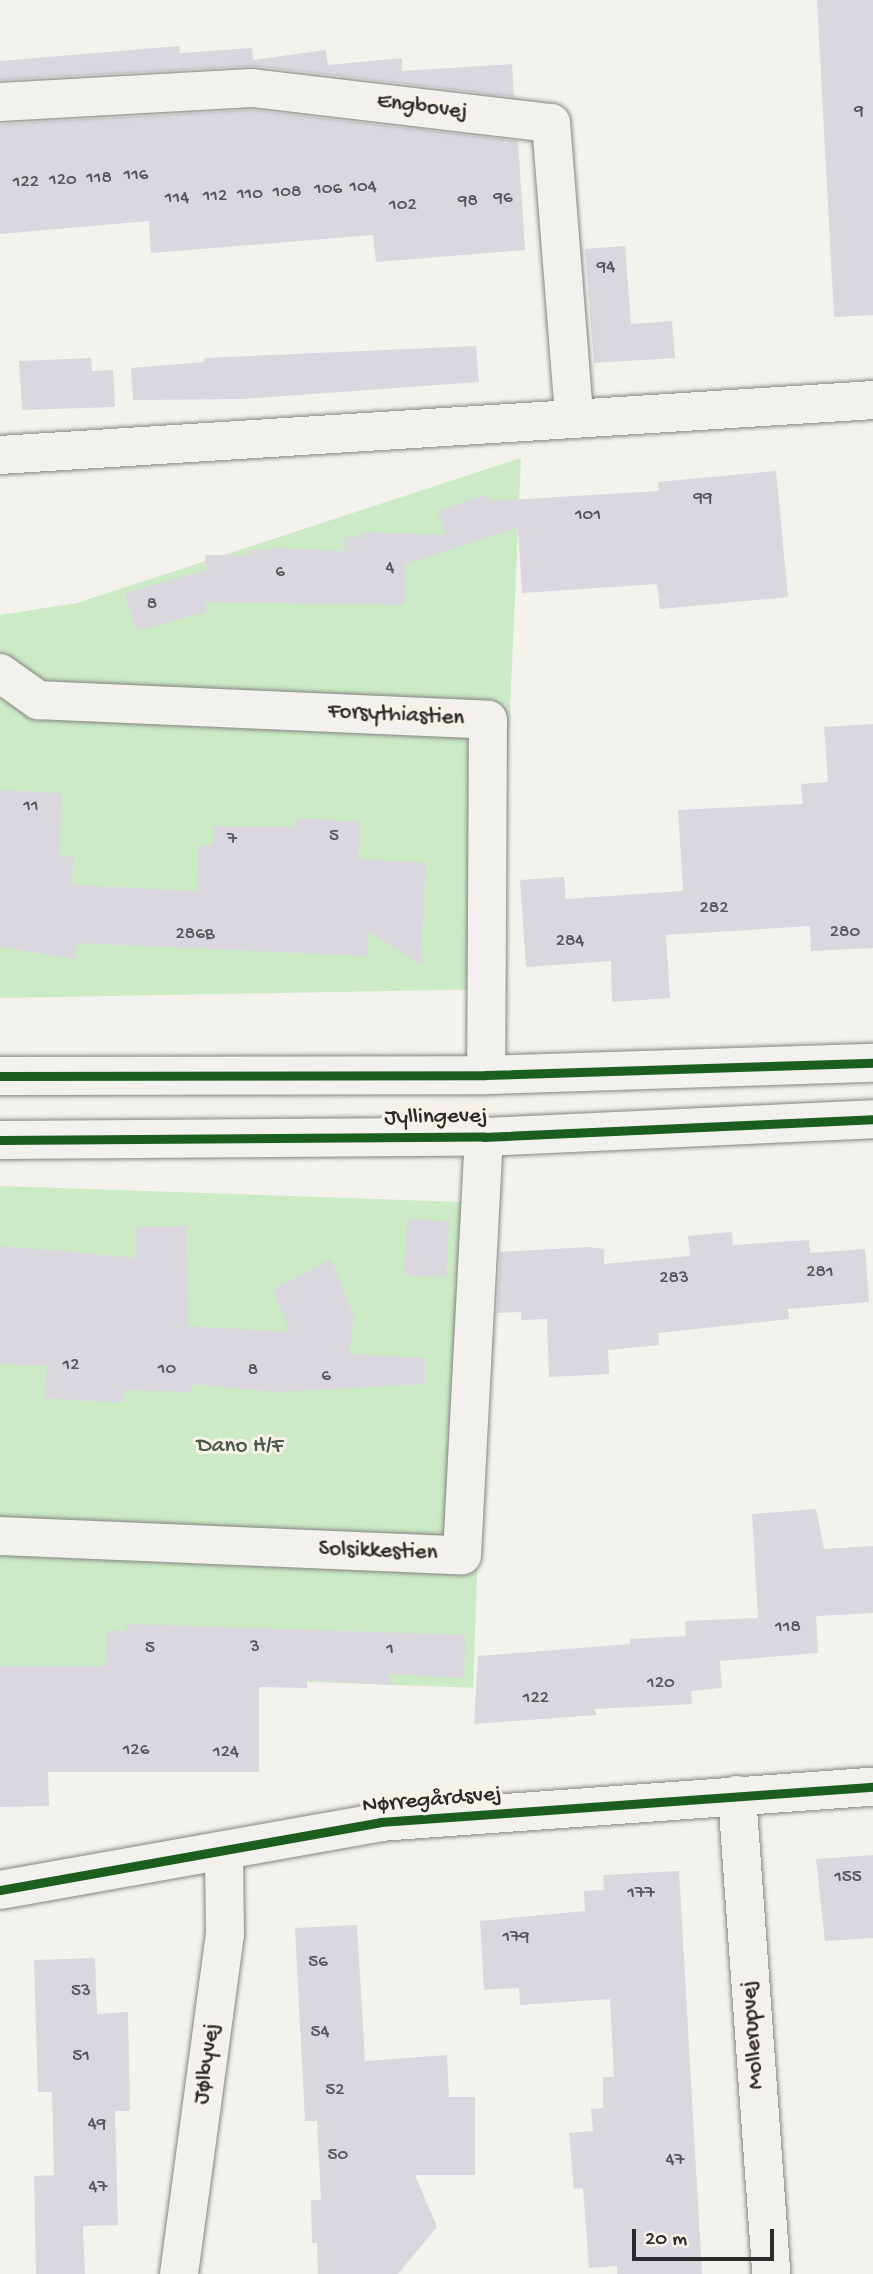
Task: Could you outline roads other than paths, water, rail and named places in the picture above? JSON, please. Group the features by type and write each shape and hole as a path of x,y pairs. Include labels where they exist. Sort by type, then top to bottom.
{"street":[{"name":"Engbovej","path":"0,102 252,88 551,123 574,416"},
{"path":"0,455 574,416 873,400"},
{"name":"Forsythiastien","path":"0,673 38,700 488,720 486,1075"},
{"name":"Jyllingevej","path":"0,1076 486,1075 873,1063"},
{"name":"Jyllingevej","path":"0,1140 484,1137 873,1119"},
{"name":"Solsikkestien","path":"0,1536 462,1555 484,1137"},
{"name":"Nørregårdsvej","path":"0,1890 380,1822 873,1787"},
{"name":"Mollerupvej","path":"737,1795 771,2274"},
{"name":"Jølbyvej","path":"179,2274 225,1936 224,1852"}],"park label":[{"name":"Dano H/F","path":"240,1447"}]}
